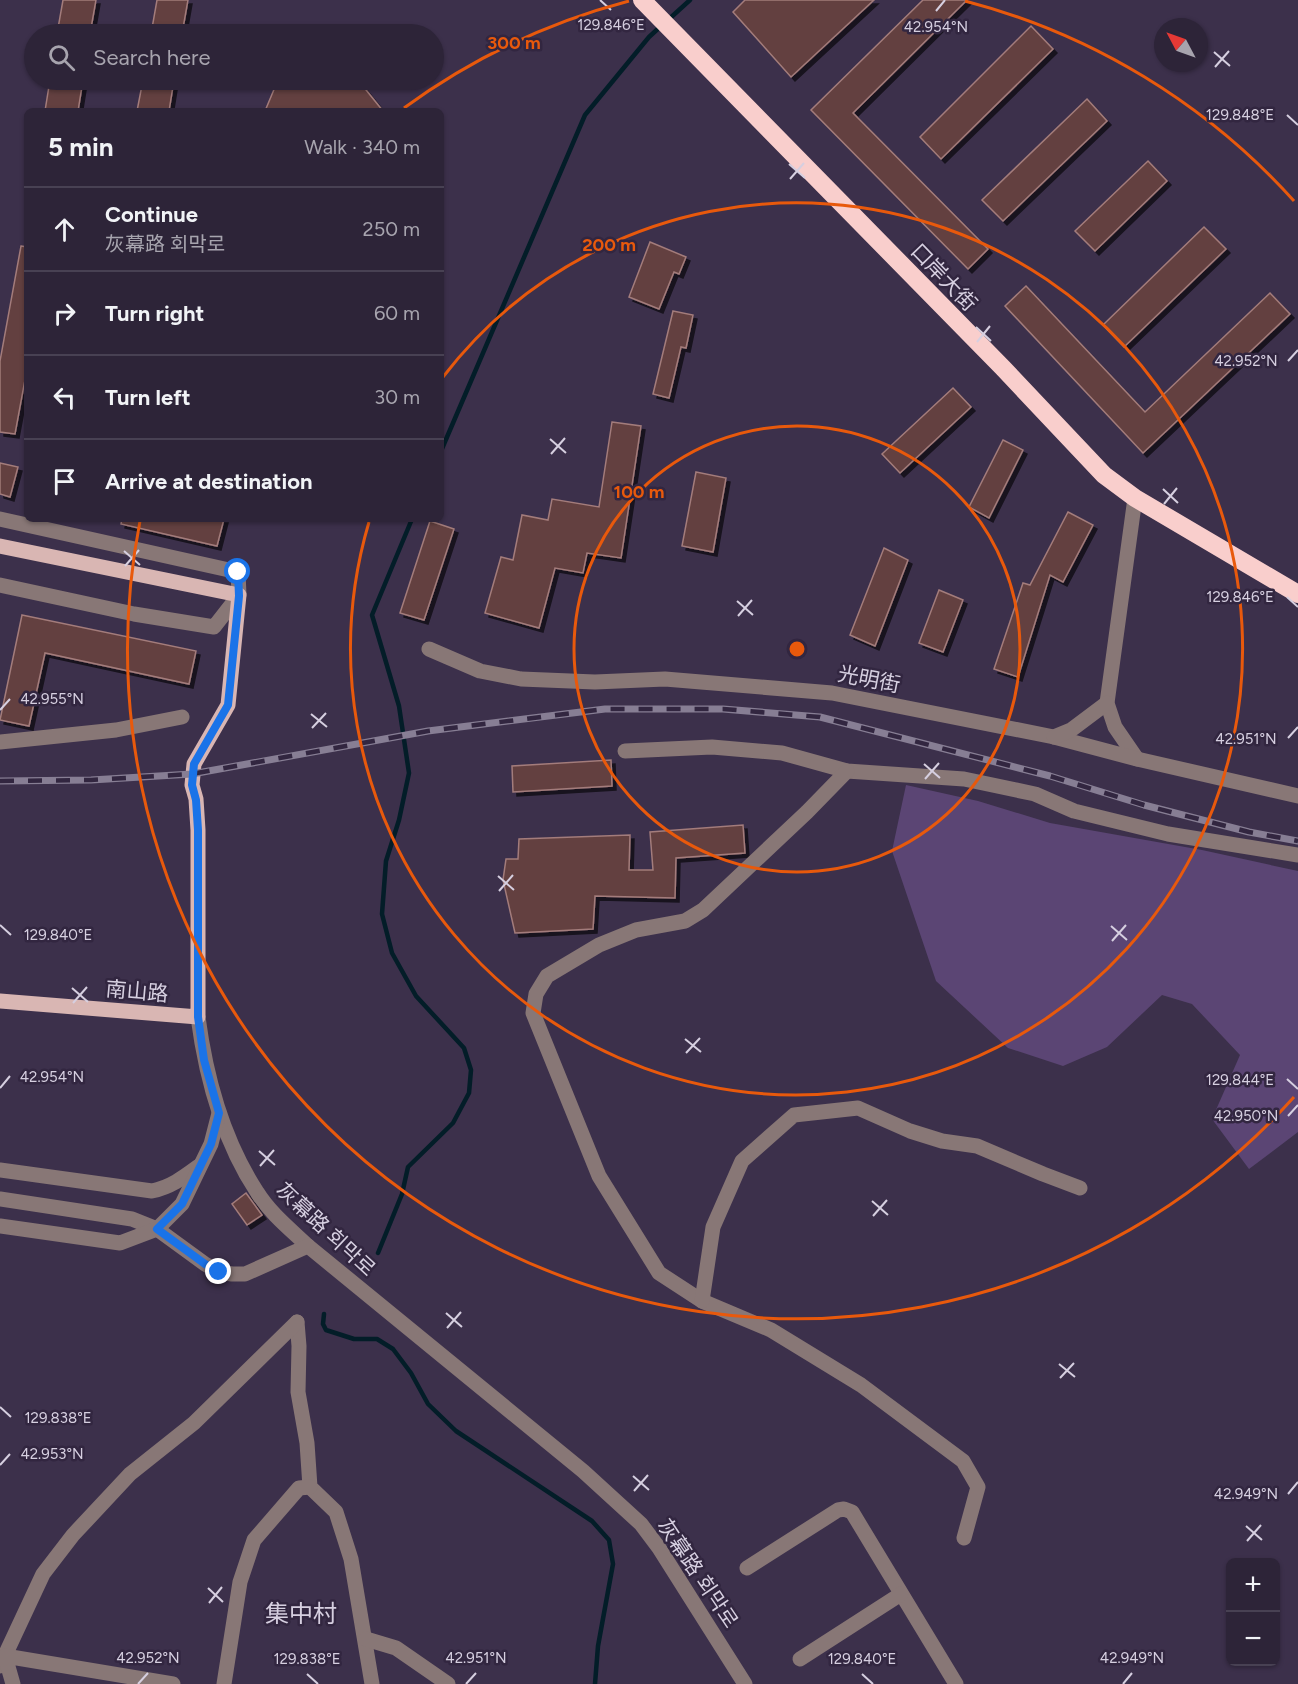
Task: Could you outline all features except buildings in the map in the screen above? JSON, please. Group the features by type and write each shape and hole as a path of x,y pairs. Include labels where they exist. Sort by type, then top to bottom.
{"highway":[{"name":"口岸大街","path":"651,6 671,30 1003,368 1104,475 1136,498 1298,594"}],"main road":[{"path":"0,546 239,596"},
{"name":"灰幕路 회막로","path":"198,1017 198,830 192,774 194,764 228,705 239,596"},
{"name":"南山路","path":"0,1001 198,1017"}],"street":[{"path":"1136,498 1107,704 1115,727 1137,759"},
{"path":"0,519 238,572 239,596 214,627 134,614 0,585"},
{"name":"光明街","path":"429,649 480,671 520,679 595,682 665,679 832,693 1054,737 1137,759 1298,796"},
{"path":"1054,737 1071,730 1107,704"},
{"path":"0,742 116,730 182,717"},
{"path":"625,751 712,747 782,753 847,771 964,779 1035,794 1074,811 1168,834 1298,855"},
{"path":"847,771 703,910 685,921 636,930 599,945 548,976 536,994 532,1013 599,1176 659,1273 702,1301 771,1330 861,1385 963,1461 978,1487 964,1538"},
{"name":"灰幕路 회막로","path":"198,1017 204,1060 219,1113 236,1154 257,1193 275,1215 308,1246 583,1472 641,1524 659,1548 745,1684"},
{"path":"702,1301 713,1227 742,1161 794,1115 858,1107 910,1131 942,1142 977,1146 1080,1188"},
{"path":"0,1226 120,1243 157,1229 182,1204 211,1144 219,1113"},
{"path":"0,1170 152,1191 163,1189 177,1182 202,1164"},
{"path":"0,1199 132,1219 157,1229 219,1272 232,1274 244,1274 308,1246"},
{"path":"2,1661 43,1574 73,1535 130,1474 194,1423 297,1322 300,1346 298,1392 307,1443 310,1487 336,1512 351,1559 372,1684"},
{"path":"224,1684 240,1582 254,1540 299,1488 310,1487"},
{"path":"747,1568 838,1510 844,1509 852,1512 953,1683"},
{"path":"800,1659 902,1594"},
{"path":"366,1639 396,1648 448,1684"},
{"path":"2,1661 13,1684"},
{"path":"2,1661 173,1684"}],"shaded area":[{"path":"906,785 978,801 1050,823 1202,850 1298,871 1298,1132 1249,1169 1212,1119 1240,1055 1192,1004 1162,995 1107,1047 1063,1066 1008,1048 936,981 892,851"}],"waterway":[{"path":"668,20 690,0"},
{"path":"444,444 585,115 649,37 661,26"},
{"path":"378,1253 402,1194 408,1167 453,1123 469,1093 471,1070 464,1048 416,996 392,953 382,914 386,861 399,820 409,773 399,706 372,615 411,522"},
{"path":"324,1314 323,1324 326,1330 354,1339 377,1339 393,1349 411,1373 428,1404 456,1431 592,1521 609,1540 613,1564 598,1646 595,1684"}],"railway":[{"path":"0,781 91,780 192,774 428,731 605,709 723,709 820,717 1050,776 1144,805 1249,832 1298,841"}],"district":[{"name":"集中村","path":"301,1613"}],"route":[{"path":"219,1272 157,1229 182,1204 211,1144 219,1113 204,1060 198,1017 198,830 192,774 194,764 228,705 239,596 238,572"}]}
